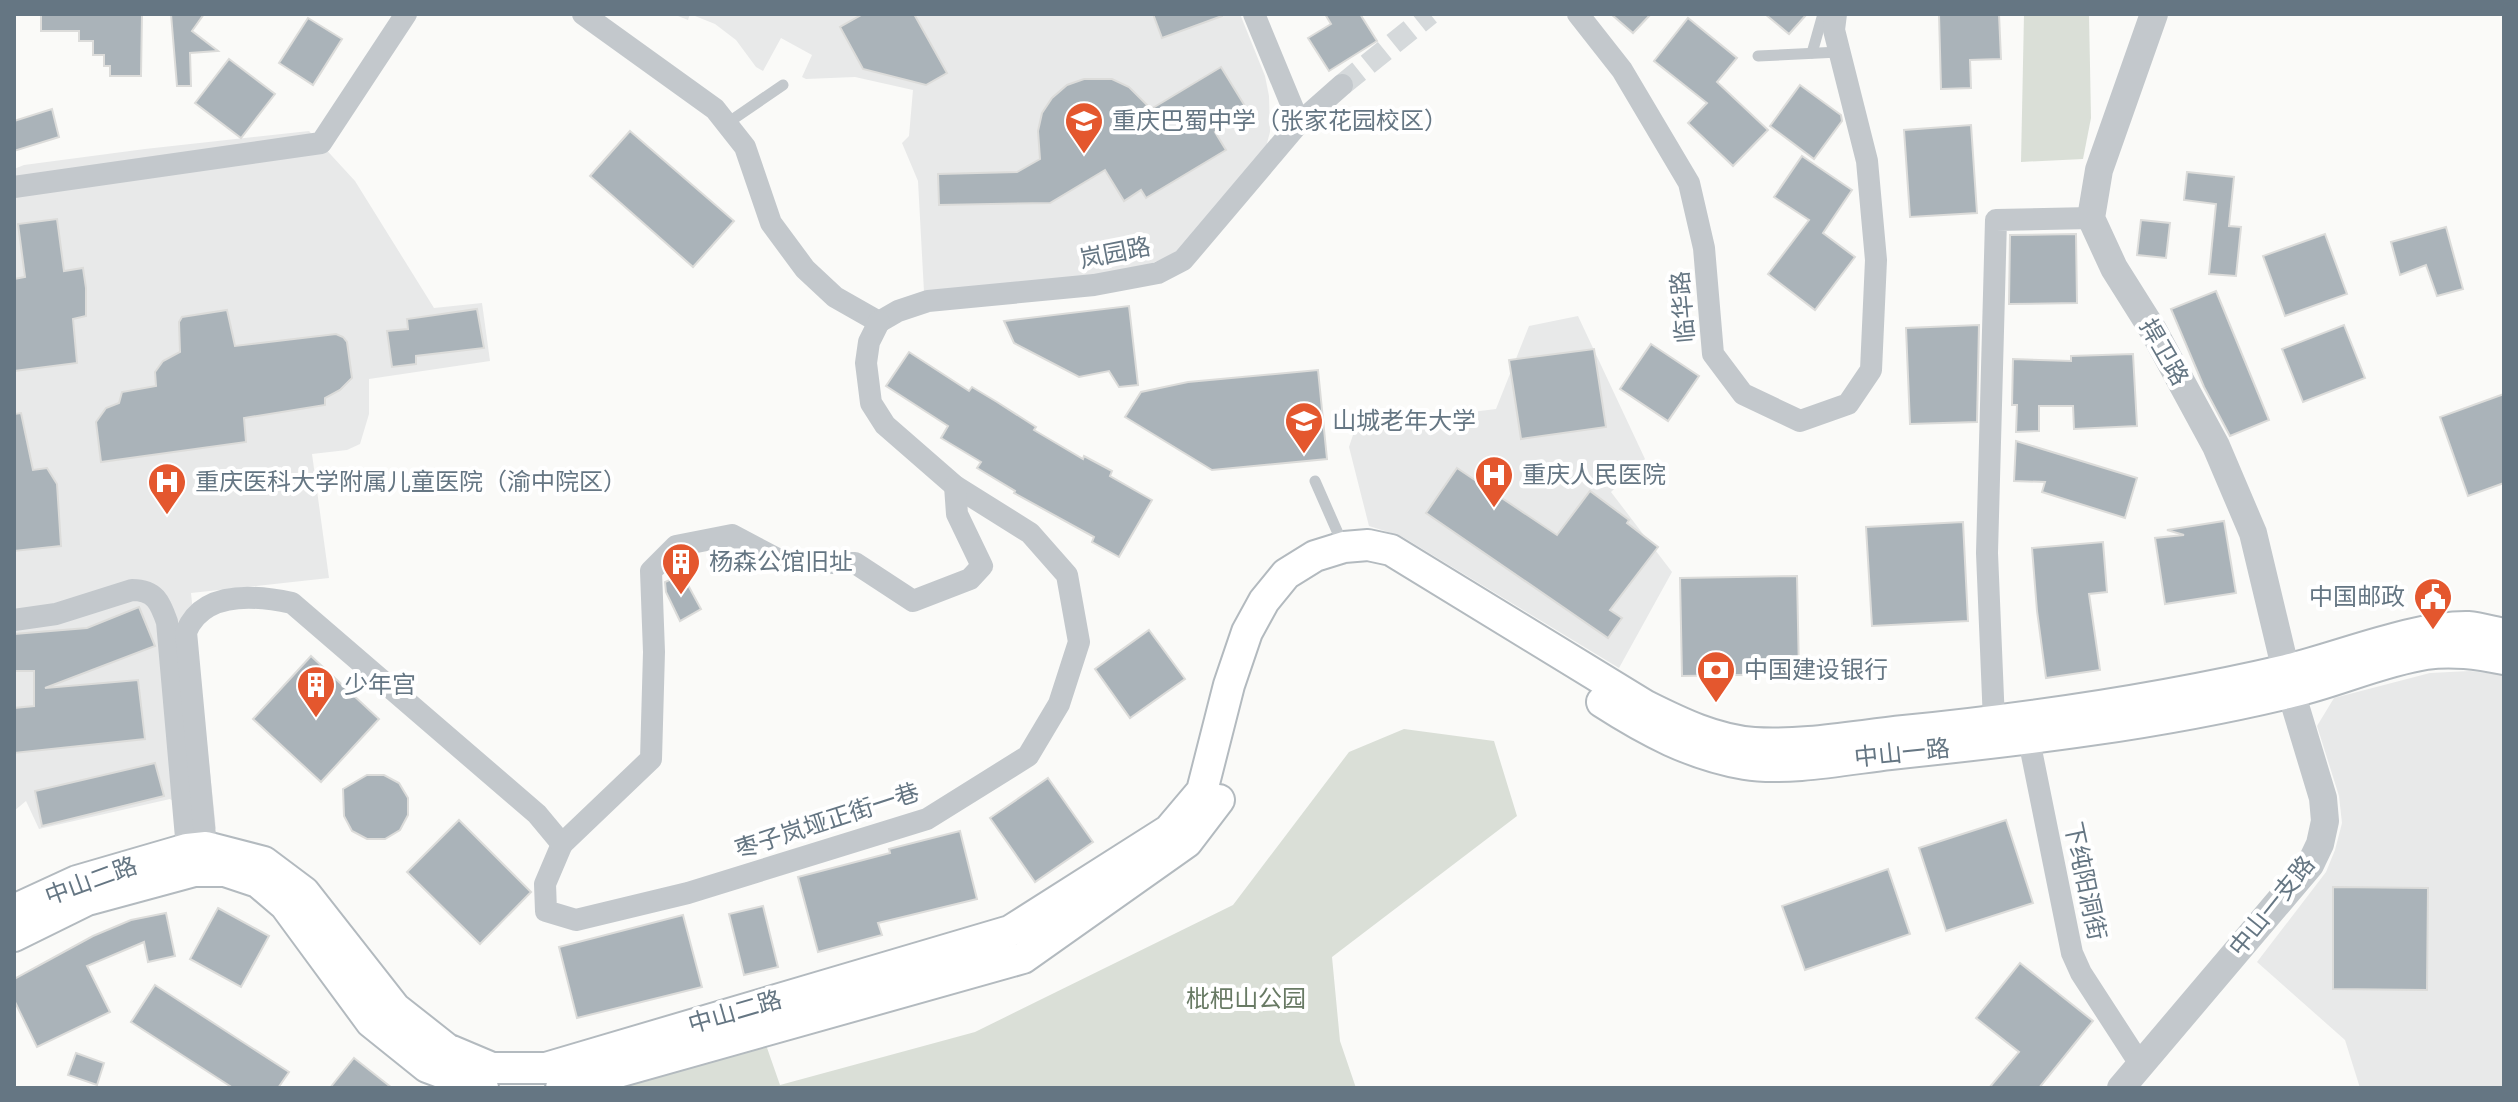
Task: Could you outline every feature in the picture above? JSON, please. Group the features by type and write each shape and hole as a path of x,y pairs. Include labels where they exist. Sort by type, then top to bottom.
{"main road":[{"name":"中山一路","path":"1344,556 1368,545 1391,550 1646,706 1678,723 1709,734 1752,743 1792,743 1994,722 2288,681 2425,632 2469,627 2504,634"},
{"name":"中山二路","path":"14,910 77,881 196,848 264,862 304,892 395,1008 447,1049 492,1068 546,1068 1010,931 1169,830 1202,791 1229,685 1255,615 1286,574 1315,556 1344,556"},
{"name":"中山一路","path":"1344,556 1393,568 1637,725 1672,743 1710,757 1749,765 1794,764 2029,740 2095,730 2288,681 2426,654 2470,652 2504,659"},
{"name":"中山二路","path":"561,1088 1023,958 1187,842 1221,797 1261,637 1287,596 1344,556"},
{"name":"中山二路","path":"14,936 87,900 194,871 225,871 258,882 285,905 371,1022 427,1067 483,1088"}],"street":[{"path":"14,187 321,143 406,14"},
{"path":"583,14 715,109 745,147 771,223 805,269 835,297 879,322"},
{"path":"1254,14 1299,123"},
{"name":"临华路","path":"1578,14 1622,70 1689,183 1704,248 1713,354 1743,394 1800,421 1848,404 1871,370 1876,260 1867,161 1834,30 1836,14"},
{"path":"1994,722 1987,553 1996,220 2091,218 2099,170 2154,14"},
{"name":"岚园路","path":"879,322 898,311 928,301 1094,285 1170,268 1183,260 1299,123 1342,85"},
{"name":"捍卫路","path":"2091,218 2114,268 2153,330 2216,446 2235,489 2253,533 2288,681"},
{"name":"枣子岚垭正街一巷","path":"562,844 545,884 546,911 576,920 688,893 927,819 1028,756 1059,704 1079,642 1067,575 1030,533 955,486 885,425 871,403 866,363 869,342 879,322"},
{"path":"196,848 186,632 191,620 200,611 220,600 262,596 292,603 537,814 562,844 651,759 654,652 651,571 676,546 732,535 785,563 855,563 913,601 970,579 982,566 957,514 955,486"},
{"path":"14,620 56,614 132,590 145,590 160,601 167,622 196,848"},
{"name":"中山一支路","path":"2121,1088 2310,865 2320,844 2325,821 2323,798 2288,681"},
{"name":"下纯阳洞街","path":"2029,740 2072,953 2081,973 2140,1064"}],"lane":[{"path":"1812,53 1823,14"},
{"path":"1758,56 1839,52"},
{"path":"726,124 783,85"},
{"path":"1315,481 1344,556"}],"shaded area":[{"path":"673,14 690,14 688,20"},
{"name":"重庆巴蜀中学（张家花园校区）","path":"690,14 1240,14 1265,76 1270,132 1266,147 1185,246 1167,257 1150,264 1095,275 924,292 918,181 902,143 909,136 913,90 855,77 806,79 802,77 812,55 781,38 763,71 756,67 736,40 715,24"},
{"name":"重庆医科大学附属儿童医院（渝中院区）","path":"309,131 355,181 434,308 482,303 490,361 369,379 369,414 360,444 347,450 312,454 329,578 191,593 216,829 170,799 39,829 26,801 14,811 14,169 24,165 145,149"},
{"name":"重庆人民医院","path":"1578,316 1645,459 1611,492 1672,572 1619,668 1401,536 1369,526 1349,447 1353,435 1367,423 1383,417 1431,429 1440,416 1496,409 1529,326"},
{"path":"2470,671 2504,675 2504,1088 2360,1088 2345,1040 2257,962 2326,872 2342,823 2339,796 2317,726 2334,698 2430,673"}],"green space":[{"path":"2024,14 2089,14 2091,118 2083,159 2021,162"},
{"name":"枇杷山公园","path":"1404,729 1494,741 1517,816 1332,957 1340,1041 1356,1088 600,1088 765,1042 780,1085 975,1032 1233,905 1349,752"}],"building":[{"path":"41,14 142,14 141,76 110,76 110,66 104,66 104,55 93,55 93,41 79,41 79,31 41,31"},
{"path":"171,14 204,14 192,31 218,51 190,53 191,86 177,86"},
{"path":"863,14 914,14 947,73 926,85 863,69 840,27"},
{"path":"1153,14 1222,14 1222,16 1162,38"},
{"path":"1325,14 1360,14 1377,41 1329,71 1308,38 1331,24"},
{"path":"1611,14 1651,14 1633,33"},
{"path":"1765,14 1807,14 1789,34"},
{"path":"1939,14 1999,14 2001,59 1970,60 1971,88 1941,89"},
{"path":"308,18 342,39 313,85 279,63"},
{"path":"1688,18 1737,58 1717,82 1768,130 1733,166 1688,123 1707,103 1654,61"},
{"path":"229,59 275,94 241,138 195,103"},
{"path":"1221,67 1248,111 1215,132 1226,150 1146,198 1141,190 1124,201 1105,170 1050,203 939,205 938,174 1017,172 1040,159 1038,131 1042,113 1052,98 1067,85 1084,79 1112,79 1129,87 1151,109"},
{"path":"1800,85 1841,115 1842,121 1814,159 1770,126"},
{"path":"52,109 59,137 14,151 14,121"},
{"path":"1971,125 1977,213 1910,217 1904,130"},
{"path":"630,131 734,221 693,267 590,176"},
{"path":"1802,156 1852,190 1823,233 1855,257 1815,310 1768,274 1809,220 1774,197"},
{"path":"2187,172 2234,177 2229,226 2241,227 2236,276 2209,274 2216,204 2184,200"},
{"path":"57,219 64,271 83,268 86,288 86,316 73,319 77,363 14,371 14,279 25,277 18,224"},
{"path":"2141,220 2170,223 2166,258 2137,255"},
{"path":"2446,227 2463,289 2437,296 2426,265 2400,275 2391,242"},
{"path":"2076,234 2077,303 2009,304 2010,235"},
{"path":"2325,234 2347,294 2285,316 2263,256"},
{"path":"2216,291 2269,420 2230,436 2204,387 2171,309"},
{"path":"1129,306 1138,385 1119,387 1109,371 1079,377 1014,343 1004,321"},
{"path":"477,309 484,348 416,356 416,364 392,367 387,331 408,329 407,319"},
{"path":"227,310 235,346 336,334 343,337 347,342 352,378 340,390 325,398 325,405 244,418 246,442 101,462 96,422 106,408 119,403 122,392 156,386 155,372 163,361 180,352 179,322 182,317"},
{"path":"1979,325 1977,422 1910,424 1906,328"},
{"path":"2344,325 2365,378 2303,402 2282,349"},
{"path":"1651,344 1699,376 1668,421 1620,389"},
{"path":"1594,349 1606,427 1521,439 1509,360"},
{"path":"909,352 969,391 972,387 997,402 1036,427 1034,430 1083,459 1084,456 1112,471 1110,476 1152,500 1119,557 1092,542 1094,537 1014,493 977,468 981,462 941,438 948,426 886,386"},
{"path":"2133,354 2137,426 2074,429 2073,406 2039,406 2039,431 2016,432 2017,405 2012,405 2013,359 2071,361 2071,356"},
{"path":"1318,370 1327,459 1212,470 1125,417 1141,392 1188,382"},
{"path":"2504,394 2504,483 2468,496 2440,417"},
{"path":"21,413 33,470 47,468 57,484 61,546 14,551 14,414"},
{"path":"2016,441 2137,478 2125,518 2042,492 2045,482 2014,481"},
{"path":"1457,468 1557,535 1590,491 1629,520 1627,523 1658,547 1610,610 1622,618 1608,638 1426,513"},
{"path":"2224,521 2236,593 2165,604 2155,538 2184,535 2167,530"},
{"path":"1963,522 1968,621 1872,626 1866,527"},
{"path":"2103,542 2107,592 2089,594 2100,670 2046,678 2032,548"},
{"name":"杨森公馆旧址","path":"682,574 701,609 680,621 666,592 665,582"},
{"path":"1797,576 1799,674 1682,676 1680,578"},
{"path":"139,607 155,646 45,688 138,680 145,739 14,753 14,708 34,706 34,671 14,671 14,634 87,628"},
{"path":"1149,630 1185,679 1130,718 1095,669"},
{"name":"少年宫","path":"311,656 379,719 321,782 253,719"},
{"path":"155,763 164,796 42,826 35,791"},
{"path":"367,775 384,775 399,783 408,798 408,815 400,830 385,839 367,839 352,831 344,816 343,789"},
{"path":"1048,778 1093,842 1035,882 990,818"},
{"path":"459,820 531,892 480,944 407,872"},
{"path":"2006,820 2033,903 1946,931 1919,848"},
{"path":"960,831 977,899 878,923 882,935 818,952 798,877"},
{"path":"1888,869 1910,934 1805,970 1782,906"},
{"path":"2333,887 2428,888 2427,990 2333,989"},
{"path":"763,906 778,967 744,975 729,914"},
{"path":"218,908 269,936 241,987 190,959"},
{"path":"166,913 175,956 148,962 144,942 87,966 110,1012 37,1047 14,1000 14,979 93,936 131,920"},
{"path":"683,915 702,987 577,1018 559,947"},
{"path":"2020,963 2093,1021 2039,1088 1989,1088 2019,1052 1976,1018"},
{"path":"155,985 289,1072 278,1088 233,1088 131,1022"},
{"path":"76,1053 104,1063 97,1085 68,1075"},
{"path":"354,1058 392,1088 330,1088"}],"tunnel":[{"path":"1342,85 1430,14"}],"place":[{"name":"重庆巴蜀中学（张家花园校区）","path":"1084,155"},
{"name":"山城老年大学","path":"1304,455"},
{"name":"重庆人民医院","path":"1494,509"},
{"name":"重庆医科大学附属儿童医院（渝中院区）","path":"167,516"},
{"name":"杨森公馆旧址","path":"681,596"},
{"name":"中国邮政","path":"2433,631"},
{"name":"中国建设银行","path":"1716,704"},
{"name":"少年宫","path":"316,719"}]}
